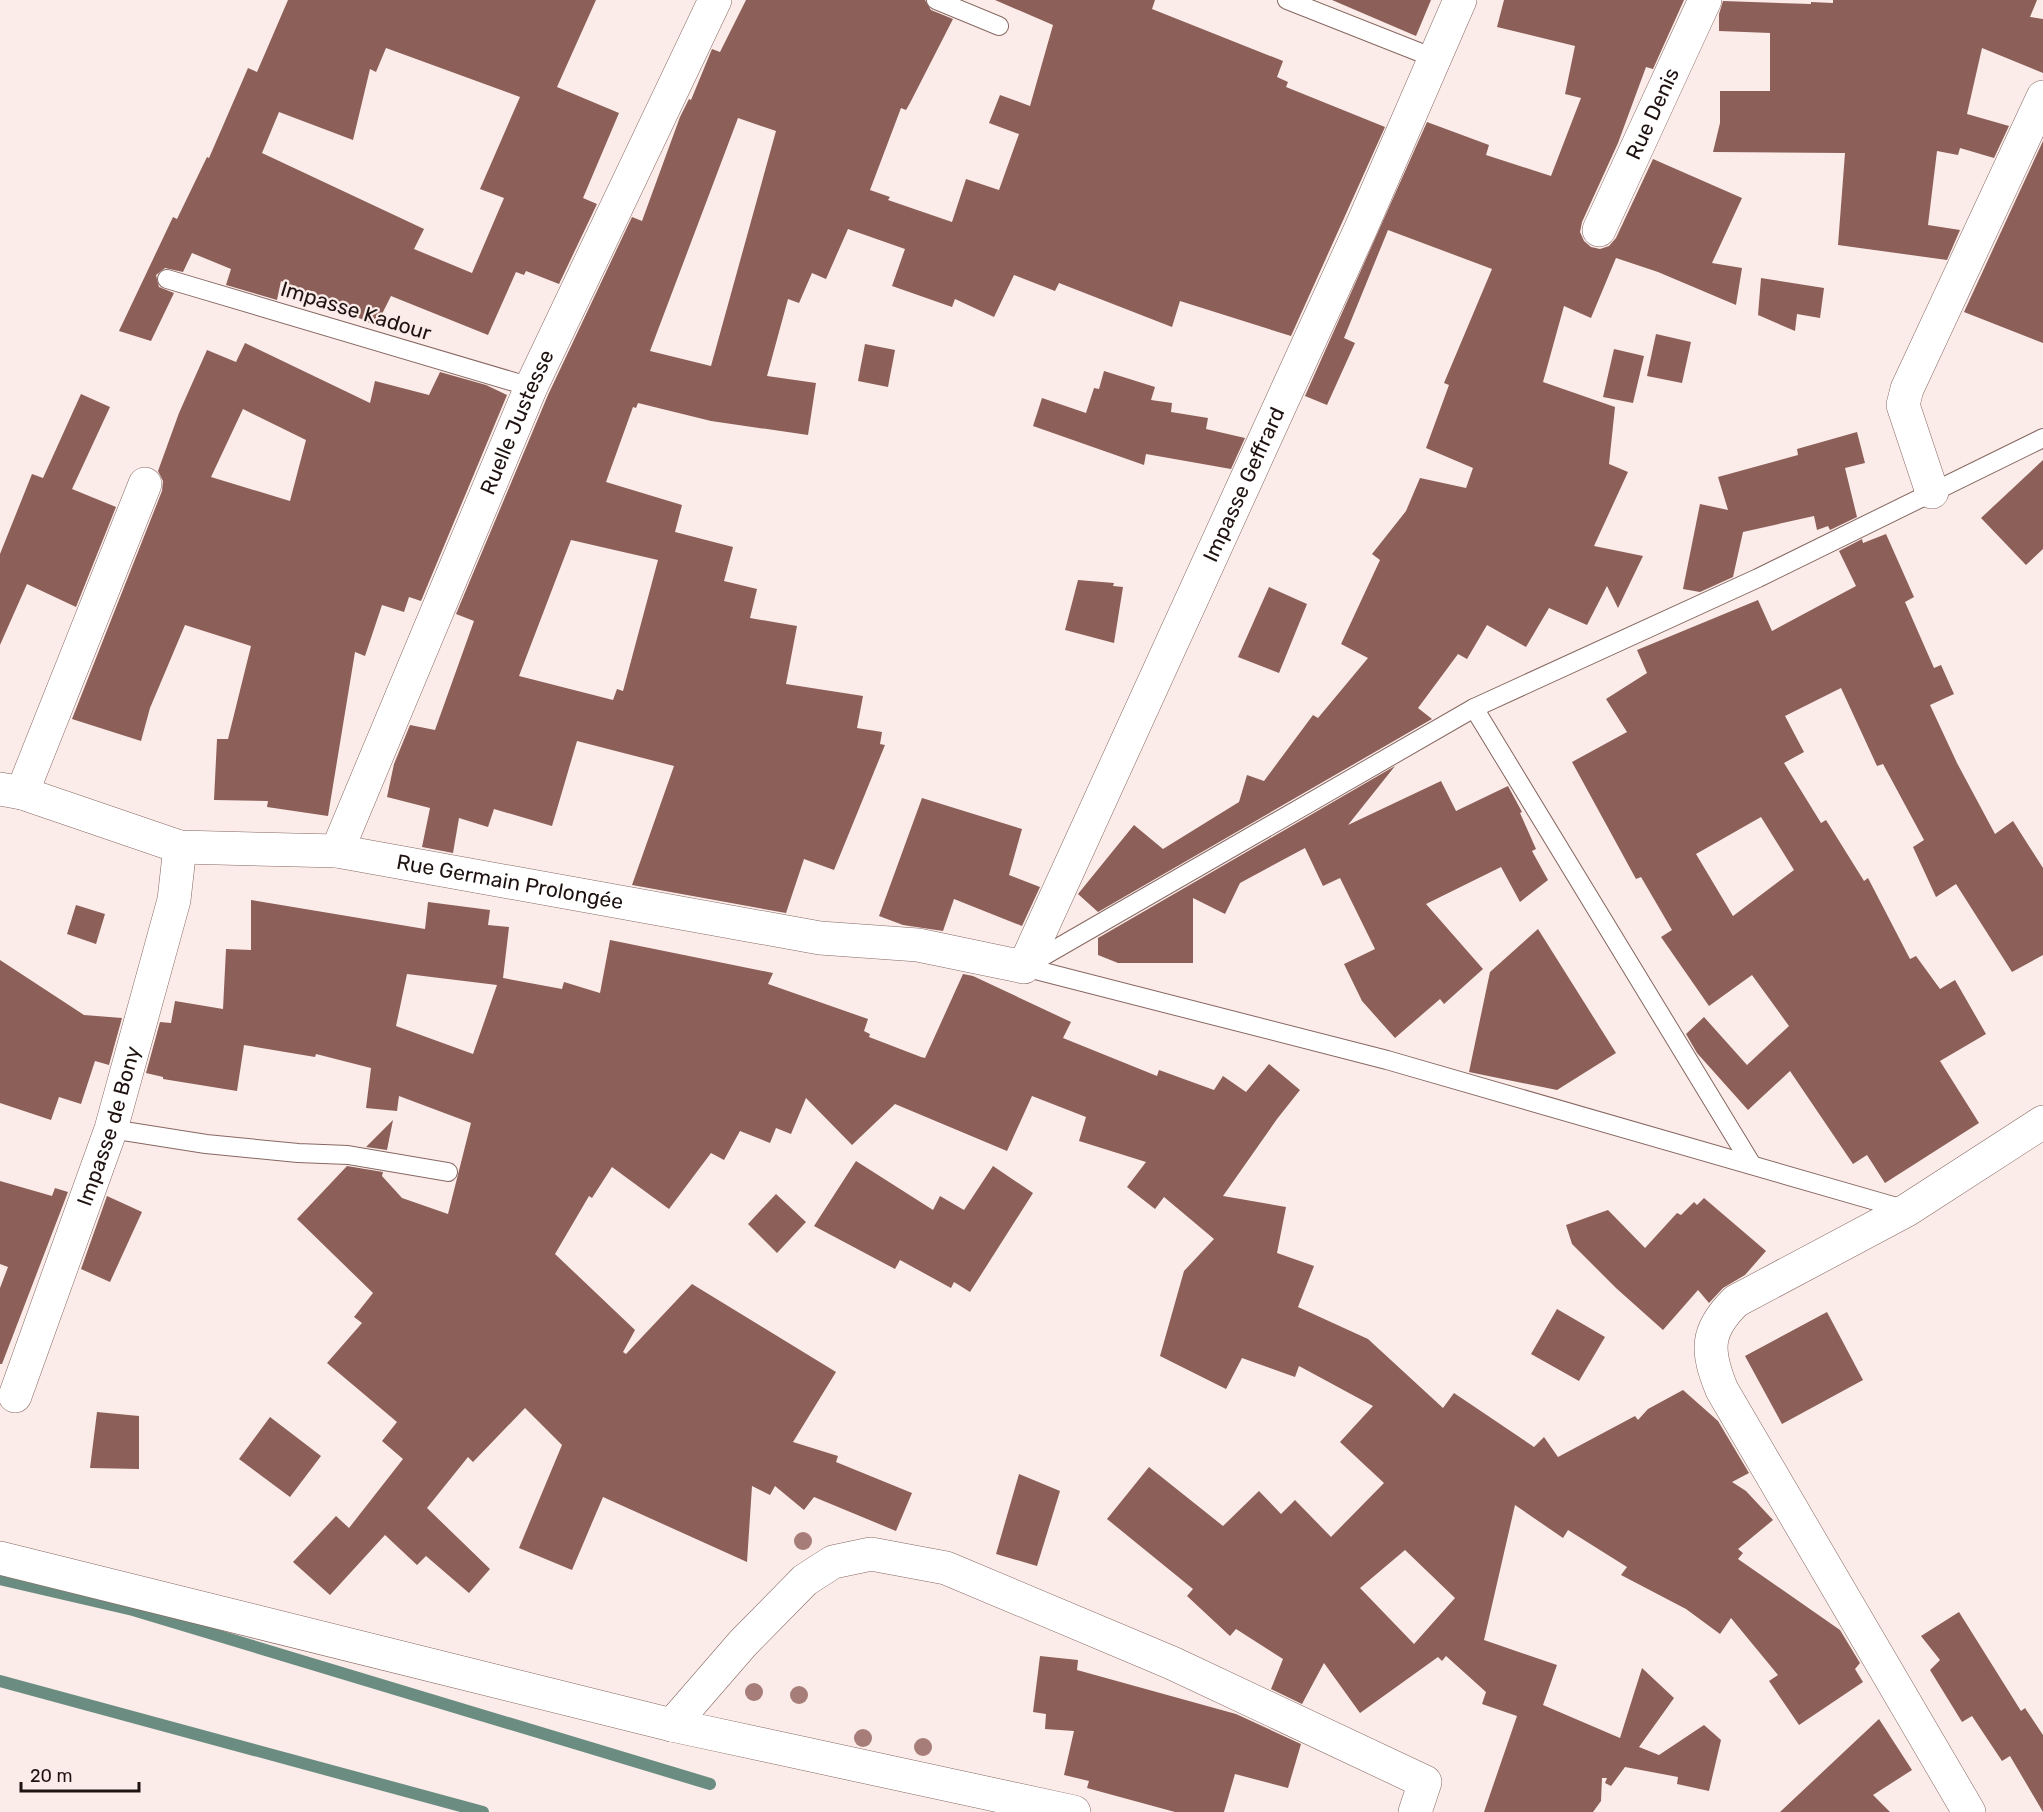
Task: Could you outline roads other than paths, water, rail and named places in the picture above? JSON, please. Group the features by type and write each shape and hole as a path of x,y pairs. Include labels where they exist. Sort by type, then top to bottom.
{"street":[{"name":"Ruelle Justesse","path":"337,851 531,387 715,0"},
{"name":"Impasse Geffrard","path":"1024,967 1360,228 1460,0"},
{"name":"Rue Denis","path":"1599,230 1705,0"},
{"path":"1932,492 1903,405 1907,388 2043,97"},
{"path":"11,791 145,484"},
{"name":"Rue Germain Prolongée","path":"11,791 180,847 337,851 820,938 918,945 1024,967"},
{"name":"Impasse de Bony","path":"15,1396 111,1129 174,900 180,847"},
{"path":"1969,1812 1722,1390 1711,1363 1712,1336 1719,1318 1736,1301 1907,1210 2043,1122"},
{"path":"672,1725 743,1643 805,1580 833,1562 871,1554 946,1568 1172,1663 1425,1782 1415,1812"},
{"path":"0,1557 672,1725 1074,1812"}],"lane":[{"path":"936,0 999,26"},
{"path":"1287,0 1434,58"},
{"name":"Impasse Kadour","path":"167,279 531,387"},
{"path":"1024,967 1474,708 1758,578 2043,438"},
{"path":"1474,708 1752,1165"},
{"path":"1024,967 1387,1060 1907,1210"},
{"path":"111,1129 206,1144 298,1153 348,1155 448,1172"}],"waterway":[{"path":"0,1579 133,1610 710,1784"},
{"path":"0,1681 483,1812"}]}
